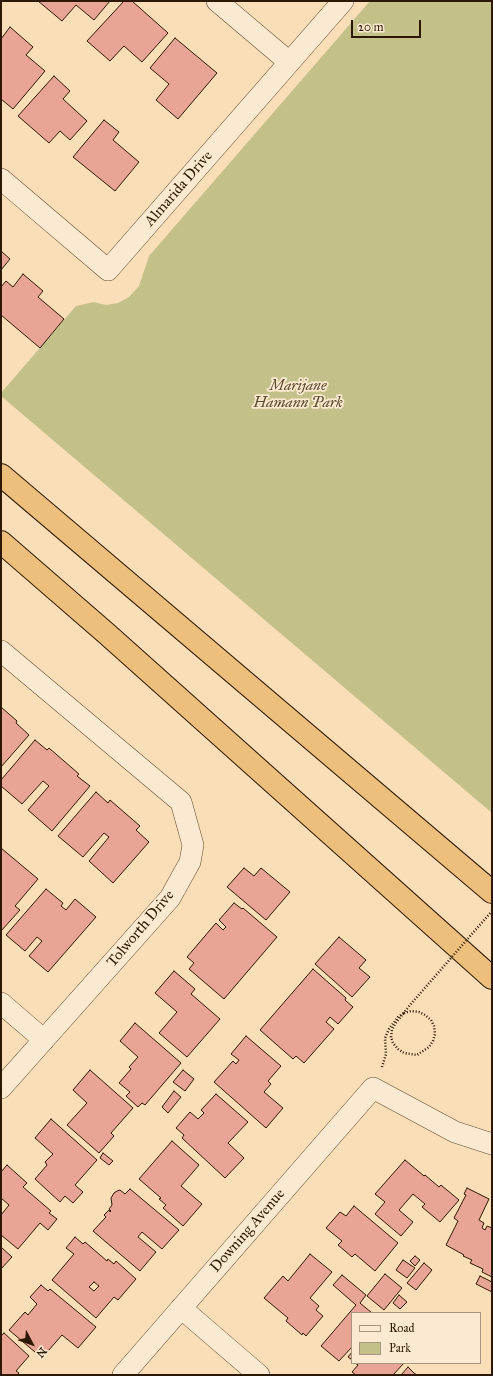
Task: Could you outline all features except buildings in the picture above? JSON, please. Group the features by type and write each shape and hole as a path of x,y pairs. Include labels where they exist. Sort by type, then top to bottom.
{"highway":[{"path":"1,475 492,892"},
{"path":"1,542 107,634 492,978"}],"street":[{"path":"217,1 289,62"},
{"name":"Almarida Drive","path":"1,179 108,270 343,1"},
{"name":"Tolworth Drive","path":"1,651 181,802 193,845 190,862 170,898 1,1088"},
{"path":"1,1003 44,1040"},
{"path":"374,1088 455,1132 492,1144"},
{"name":"Downing Avenue","path":"123,1375 374,1088"},
{"path":"181,1308 259,1375"}],"path":[{"path":"374,1088 386,1054 385,1038 389,1028 398,1017 404,1013 411,1011 419,1012 431,1020 434,1026 435,1034 429,1047 424,1052 417,1055 404,1053 393,1043 391,1037 392,1030 398,1019 402,1014 492,911"}],"green space":[{"name":"Marijane Hamann Park","path":"370,1 492,1 492,813 1,396 1,393 76,306 94,302 106,305 118,303 129,297 139,286 149,256"}]}
